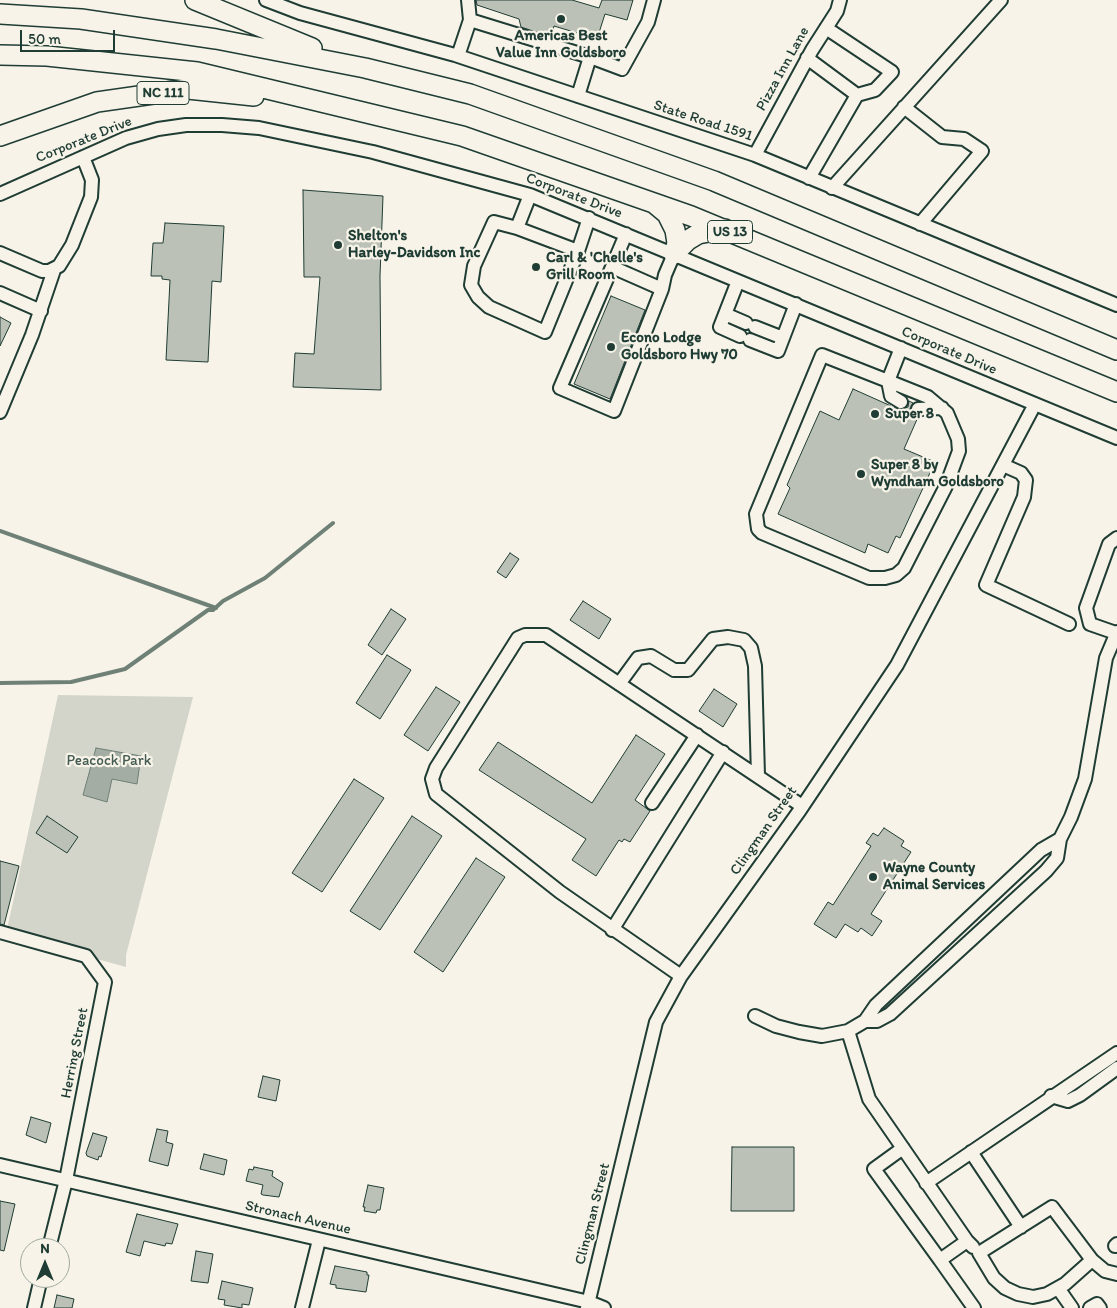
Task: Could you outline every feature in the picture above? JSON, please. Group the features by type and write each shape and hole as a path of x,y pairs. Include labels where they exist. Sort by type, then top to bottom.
{"highway":[{"path":"195,0 278,36 365,68"},
{"name":"US 13","path":"0,14 81,19 216,39 365,68 470,94 714,181 1117,350"},
{"name":"US 13","path":"0,54 47,56 197,72 332,103 462,136 654,203 725,230 1117,392"},
{"name":"NC 111","path":"0,136 98,102 188,89 332,103"},
{"path":"654,203 667,214 675,230 677,243 674,254"},
{"path":"674,254 688,240 698,234 725,230"}],"street":[{"name":"State Road 1591","path":"266,0 300,14 458,56 755,155 1117,305"},
{"path":"458,56 470,20 468,0"},
{"path":"470,20 590,57 622,69 648,22 654,0"},
{"name":"Pizza Inn Lane","path":"755,155 807,58 837,11 840,0"},
{"path":"832,188 1001,0"},
{"path":"809,178 857,94 874,90 892,72 826,28"},
{"path":"578,96 590,57"},
{"path":"807,58 857,94"},
{"path":"771,124 780,121 784,114 787,95"},
{"path":"904,107 942,137 964,139 982,151 920,224"},
{"name":"Corporate Drive","path":"0,194 126,138 158,129 195,125 259,128 373,152 530,195 1117,438"},
{"path":"0,412 41,310 54,270 65,258 72,245 91,196 92,180 84,157"},
{"path":"517,228 530,195"},
{"path":"578,250 517,228 494,222 474,266 471,285 478,297 489,307 545,332 578,250 589,218"},
{"path":"626,234 560,388 614,411 674,254"},
{"path":"0,253 42,271 54,270"},
{"path":"612,267 662,289"},
{"path":"738,281 720,327 745,338 778,351 796,304"},
{"path":"0,293 41,310"},
{"path":"725,314 783,338"},
{"path":"901,348 888,381 891,396 901,402"},
{"path":"822,356 888,381 928,397 942,408 953,424 958,439 958,451 955,464 904,568 896,575 885,578 869,578 762,533 758,529 756,514 822,356"},
{"name":"Clingman Street","path":"588,1305 656,1022 681,976 802,806 897,664 1035,404"},
{"path":"918,409 942,408"},
{"path":"1003,465 1021,473 1026,480 1024,497 986,585 1069,624"},
{"path":"755,1016 776,1026 822,1036 848,1031 865,1022 877,1021 890,1014 1046,871 1056,858 1060,839 1071,817 1085,779 1106,658 1117,633 1090,624 1086,608 1110,544 1117,538"},
{"path":"681,976 612,930 560,892 436,794 432,787 432,779 436,768 518,638 525,634 546,635 802,806"},
{"path":"619,684 638,658 651,656 674,670 688,670 713,639 728,637 744,640 752,648 755,666 758,776"},
{"path":"652,803 696,735"},
{"path":"612,930 723,752"},
{"path":"865,1022 876,1005 1041,850 1060,839"},
{"name":"Herring Street","path":"0,932 86,956 105,982 66,1180 52,1238"},
{"path":"848,1031 869,1099 994,1278 1005,1288 1018,1294 1040,1296 1058,1288 1092,1260"},
{"path":"926,1183 1051,1096 1117,1053"},
{"path":"1051,1096 1068,1101 1080,1095 1117,1068"},
{"path":"902,1148 874,1169 974,1308"},
{"path":"971,1152 1021,1227"},
{"name":"Stronach Avenue","path":"0,1165 604,1308"},
{"path":"979,1254 1052,1207 1092,1260 1105,1271 1117,1274"},
{"path":"302,1308 319,1240"},
{"path":"940,1260 967,1241"},
{"path":"34,1308 39,1288"},
{"path":"1058,1288 1072,1308"},
{"path":"1090,1308 1097,1304 1100,1308"}],"green space":[{"name":"Peacock Park","path":"58,695 193,697 126,955 126,967 6,934"}],"shaded area":[{"path":"96,748 141,756 137,784 112,779 107,802 83,795"}],"building":[{"name":"Americas Best Value Inn Goldsboro","path":"476,0 572,0 599,8 602,0 633,0 627,20 605,14 597,39 554,26 551,37 521,27 519,19 477,5"},
{"path":"303,190 383,196 380,276 381,390 293,387 295,353 314,354 320,277 304,277"},
{"path":"165,223 224,226 221,282 212,281 208,362 166,360 170,280 162,279 162,276 151,276 153,243 163,243"},
{"name":"Econo Lodge Goldsboro Hwy 70","path":"611,296 645,310 610,399 574,384"},
{"path":"0,317 11,323 0,346"},
{"name":"Super 8 by Wyndham Goldsboro","path":"853,389 900,410 908,407 909,401 913,403 910,409 911,413 918,417 904,449 935,462 900,538 896,536 888,553 868,544 865,553 778,514 790,488 787,485 820,411 839,420"},
{"path":"510,553 519,559 506,578 497,572"},
{"path":"583,601 611,619 599,639 570,620"},
{"path":"391,609 406,619 382,655 368,645"},
{"path":"387,655 411,670 380,719 356,703"},
{"path":"436,687 460,702 428,751 404,735"},
{"path":"714,689 737,704 723,727 699,711"},
{"path":"636,735 665,754 635,800 650,811 630,842 624,839 622,842 619,840 596,876 572,860 586,839 479,770 498,742 592,803"},
{"path":"354,779 384,798 322,892 292,873"},
{"path":"47,816 78,837 67,853 36,833"},
{"path":"412,816 442,836 380,930 350,911"},
{"name":"Wayne County Animal Services","path":"884,828 904,841 901,846 911,852 871,914 882,921 872,936 861,928 858,932 845,924 836,938 814,924 828,902 833,905 871,846 866,843 873,833 878,836"},
{"path":"476,858 505,877 443,972 414,952"},
{"path":"0,861 19,866 4,925 0,924"},
{"path":"263,1076 280,1080 276,1101 258,1097"},
{"path":"31,1117 51,1123 46,1143 26,1135"},
{"path":"157,1129 168,1131 166,1142 173,1144 168,1166 149,1161"},
{"path":"93,1133 107,1137 101,1157 99,1156 98,1160 87,1156 86,1153"},
{"path":"732,1147 794,1147 794,1211 731,1211"},
{"path":"204,1154 227,1160 224,1175 200,1169"},
{"path":"254,1167 273,1171 272,1176 283,1183 279,1197 263,1195 261,1194 263,1185 246,1181 249,1169 253,1170"},
{"path":"368,1185 384,1188 380,1210 377,1210 376,1213 364,1211 365,1207 363,1207"},
{"path":"0,1201 15,1204 4,1251 0,1250"},
{"path":"137,1214 178,1224 172,1244 166,1243 165,1246 144,1241 140,1256 126,1252"},
{"path":"196,1251 213,1254 208,1283 191,1281"},
{"path":"335,1266 367,1272 367,1275 369,1275 366,1292 336,1288 336,1285 330,1284"},
{"path":"222,1281 253,1288 249,1305 242,1304 242,1308 224,1305 225,1300 218,1299"},
{"path":"57,1295 74,1299 72,1308 54,1308"}],"waterway":[{"path":"0,683 71,682 125,669 208,610 213,610 223,601 265,578 333,523"},
{"path":"0,531 216,608"}],"place":[{"name":"Americas Best Value Inn Goldsboro","path":"561,19"},
{"name":"Shelton's Harley-Davidson Inc","path":"338,245"},
{"name":"Carl & 'Chelle's Grill Room","path":"536,267"},
{"name":"Econo Lodge Goldsboro Hwy 70","path":"611,347"},
{"name":"Super 8","path":"875,414"},
{"name":"Super 8 by Wyndham Goldsboro","path":"861,474"},
{"name":"Wayne County Animal Services","path":"873,877"}]}
